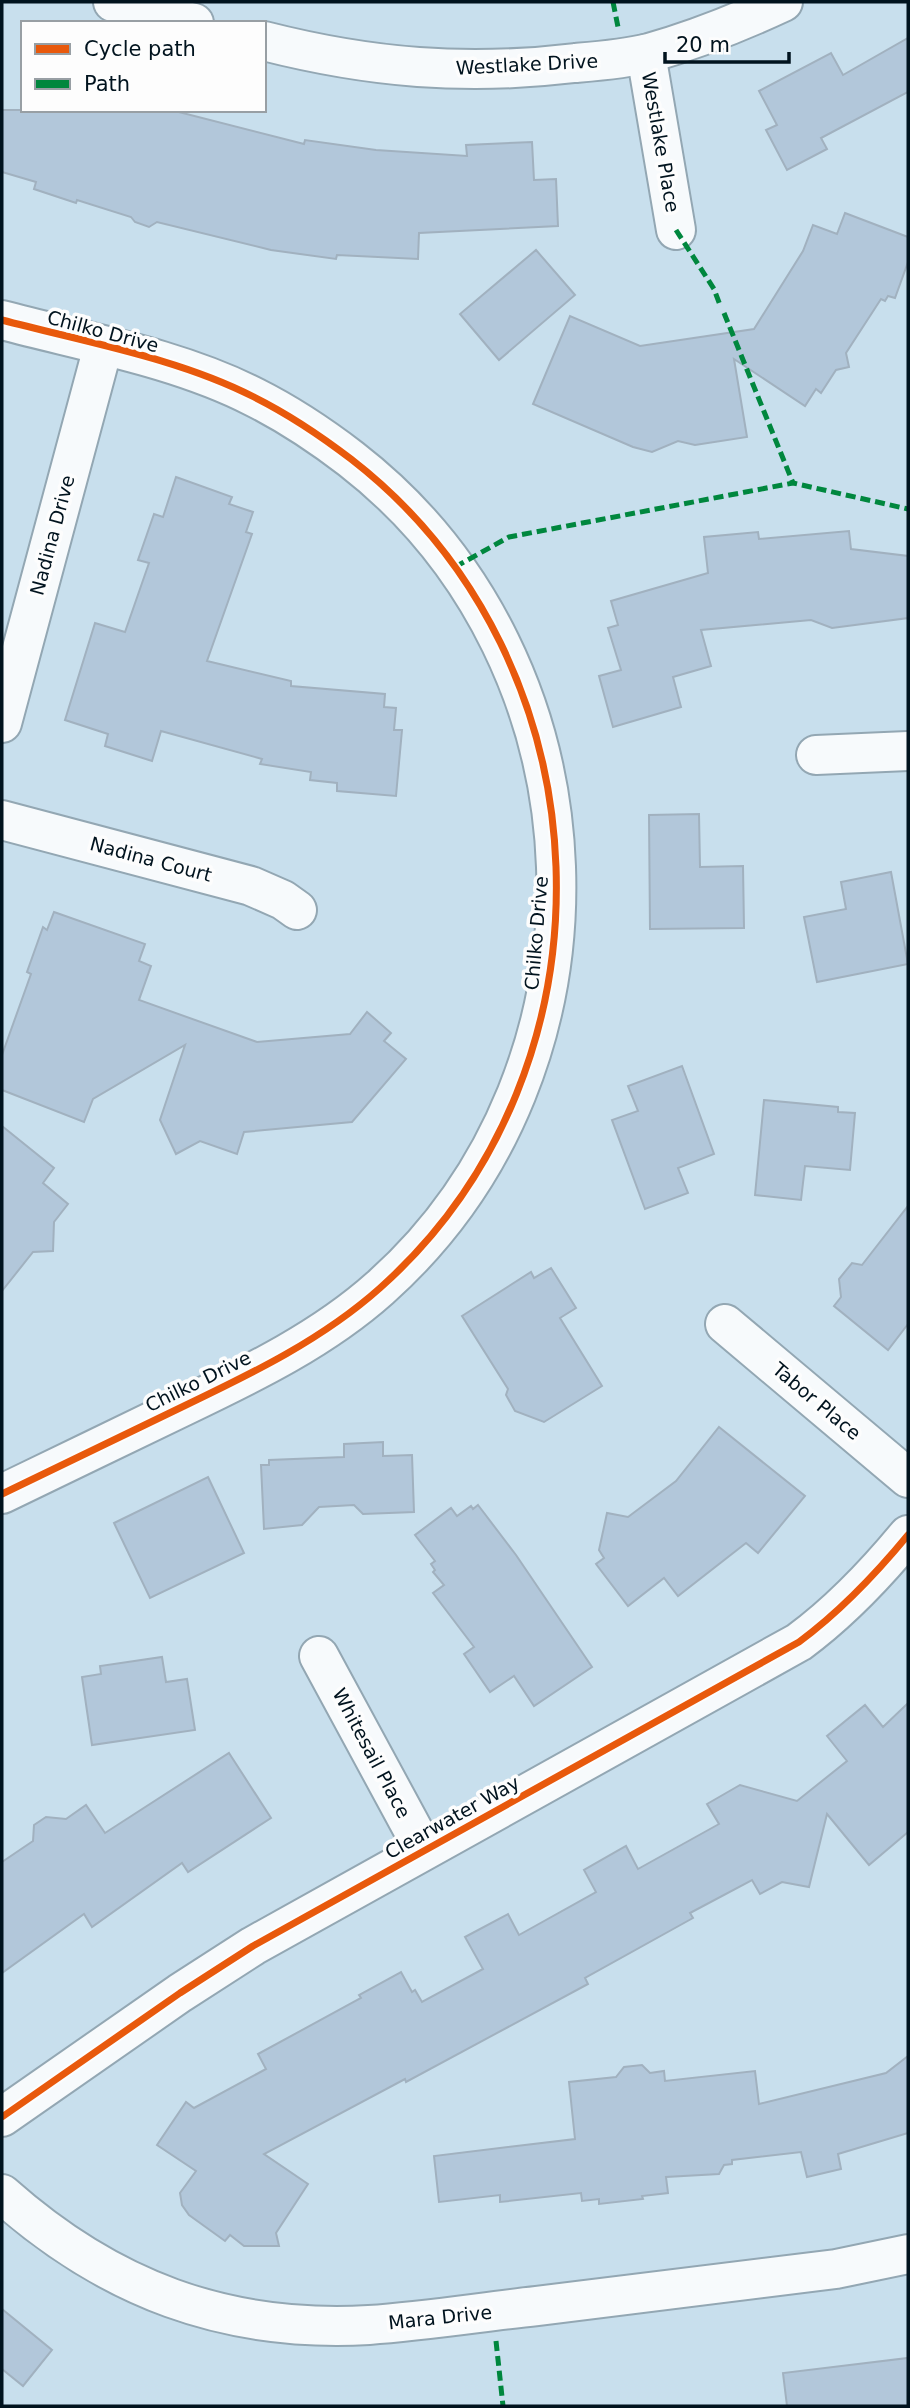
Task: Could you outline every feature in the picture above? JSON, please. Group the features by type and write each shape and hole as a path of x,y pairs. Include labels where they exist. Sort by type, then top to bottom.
{"street":[{"path":"113,2 186,21"},
{"name":"Westlake Drive","path":"266,41 343,60 415,69 527,68 646,54 720,29 783,2"},
{"name":"Westlake Place","path":"646,54 676,230"},
{"name":"Chilko Drive","path":"2,320 197,373 252,396 331,444 406,509 440,547 491,622 516,676 533,725 548,782 557,852 556,929 552,962 540,1024 526,1069 502,1126 481,1165 454,1205 395,1274 347,1315 273,1361 2,1494"},
{"name":"Nadina Drive","path":"2,723 103,347"},
{"path":"816,755 908,751"},
{"name":"Nadina Court","path":"2,820 251,886 276,896 296,910"},
{"name":"Tabor Place","path":"725,1324 908,1478"},
{"name":"Clearwater Way","path":"2,2117 215,1969 799,1642 856,1594 908,1535"},
{"name":"Whitesail Place","path":"319,1656 424,1850"},
{"name":"Mara Drive","path":"2,2194 31,2220 74,2249 119,2275 166,2297 215,2312 292,2324 393,2323 836,2269 908,2254"}],"building":[{"path":"908,38 908,92 821,138 827,149 787,170 766,130 777,125 759,91 831,53 843,75"},
{"path":"2,110 179,112 304,144 305,140 376,150 467,156 466,145 532,142 534,180 556,179 558,226 419,233 418,259 337,255 336,259 271,250 157,222 149,227 135,222 131,217 34,189 36,182 2,172"},
{"path":"845,213 908,237 908,262 895,298 888,296 885,301 881,299 846,353 849,367 836,370 821,393 816,389 805,406 734,359 747,437 695,445 678,441 652,452 633,447 533,404 570,316 640,346 754,329 803,251 813,225 837,234"},
{"path":"536,250 575,295 499,360 460,314"},
{"path":"176,477 232,497 229,504 253,512 246,532 252,534 207,661 291,681 291,686 385,694 384,707 396,708 394,730 402,730 396,796 337,791 337,783 310,780 311,772 260,764 262,759 161,731 152,761 105,746 108,734 65,720 95,623 125,632 149,563 138,560 154,514 163,517"},
{"path":"849,531 851,549 908,556 908,618 832,628 811,620 701,630 711,666 673,677 681,707 613,727 599,676 621,670 608,628 618,625 611,601 708,573 704,537 758,532 759,539"},
{"path":"699,814 700,867 743,866 744,928 650,929 649,815"},
{"path":"891,872 908,964 817,982 804,917 846,909 841,882"},
{"path":"54,912 145,944 139,961 151,966 139,1000 257,1042 350,1034 367,1012 391,1033 384,1041 406,1059 352,1122 244,1132 237,1154 200,1141 176,1154 160,1120 185,1045 93,1099 84,1122 2,1090 2,1055 31,974 27,972 43,927 47,930"},
{"path":"682,1066 714,1154 678,1168 688,1193 645,1209 612,1120 638,1111 628,1086"},
{"path":"764,1100 838,1107 838,1112 855,1113 850,1170 805,1166 801,1200 755,1195"},
{"path":"2,1126 54,1168 43,1183 68,1204 54,1222 53,1251 33,1252 2,1291"},
{"path":"908,1206 908,1324 888,1350 834,1306 841,1297 839,1279 852,1263 862,1265"},
{"path":"551,1268 576,1308 560,1318 602,1386 544,1422 515,1411 506,1395 508,1389 462,1316 531,1272 534,1278"},
{"path":"719,1427 805,1496 758,1553 746,1543 678,1596 664,1578 628,1606 596,1564 604,1558 599,1550 607,1513 628,1517 676,1481"},
{"path":"383,1442 383,1456 412,1455 414,1512 363,1514 354,1505 319,1507 302,1525 264,1529 261,1465 269,1465 269,1460 344,1457 344,1444"},
{"path":"208,1477 244,1553 150,1598 114,1523"},
{"path":"478,1505 516,1555 592,1667 534,1706 514,1676 490,1692 464,1654 474,1647 433,1593 444,1585 433,1572 435,1570 431,1564 435,1561 415,1535 451,1508 457,1516 471,1506 473,1509"},
{"path":"162,1657 166,1682 187,1679 195,1730 92,1745 82,1677 101,1674 100,1666"},
{"path":"908,1703 908,1832 869,1865 827,1814 809,1887 782,1882 760,1894 752,1880 690,1913 693,1918 585,1978 588,1984 406,2082 405,2079 264,2154 308,2184 276,2233 279,2246 244,2246 230,2235 225,2241 189,2215 182,2205 180,2193 196,2171 157,2145 186,2102 194,2108 266,2069 258,2054 361,1998 359,1995 401,1972 412,1992 415,1990 422,2002 483,1969 465,1937 508,1914 519,1935 596,1892 584,1870 626,1846 638,1869 719,1824 707,1804 740,1785 797,1801 847,1761 827,1736 865,1705 883,1727"},
{"path":"229,1753 271,1818 188,1872 182,1863 92,1927 84,1914 2,1973 2,1862 33,1841 34,1825 46,1817 66,1819 86,1805 105,1833"},
{"path":"908,2056 908,2133 838,2154 841,2169 807,2177 801,2152 732,2160 732,2164 724,2165 719,2174 666,2177 668,2193 642,2196 643,2199 599,2204 599,2199 582,2201 581,2193 500,2202 500,2195 439,2202 434,2156 575,2139 569,2082 616,2077 624,2067 642,2065 650,2073 664,2071 665,2081 755,2071 759,2104 886,2073"},
{"path":"2,2309 52,2350 23,2386 2,2369"},
{"path":"908,2358 908,2406 787,2406 783,2373"}],"marked path":[{"path":"613,2 618,27"},
{"path":"676,230 714,289 720,305"},
{"path":"724,313 793,483"},
{"path":"455,567 509,537 793,483 908,509"},
{"path":"496,2341 503,2406"}],"cycle path":[{"path":"2,320 163,361 225,383 304,426 351,459 437,544 500,643 540,752 556,867 548,982 516,1094 460,1198 380,1288 311,1339 236,1381 2,1494"},
{"path":"2,2117 180,1993 253,1946 799,1642 857,1592 908,1535"}]}
